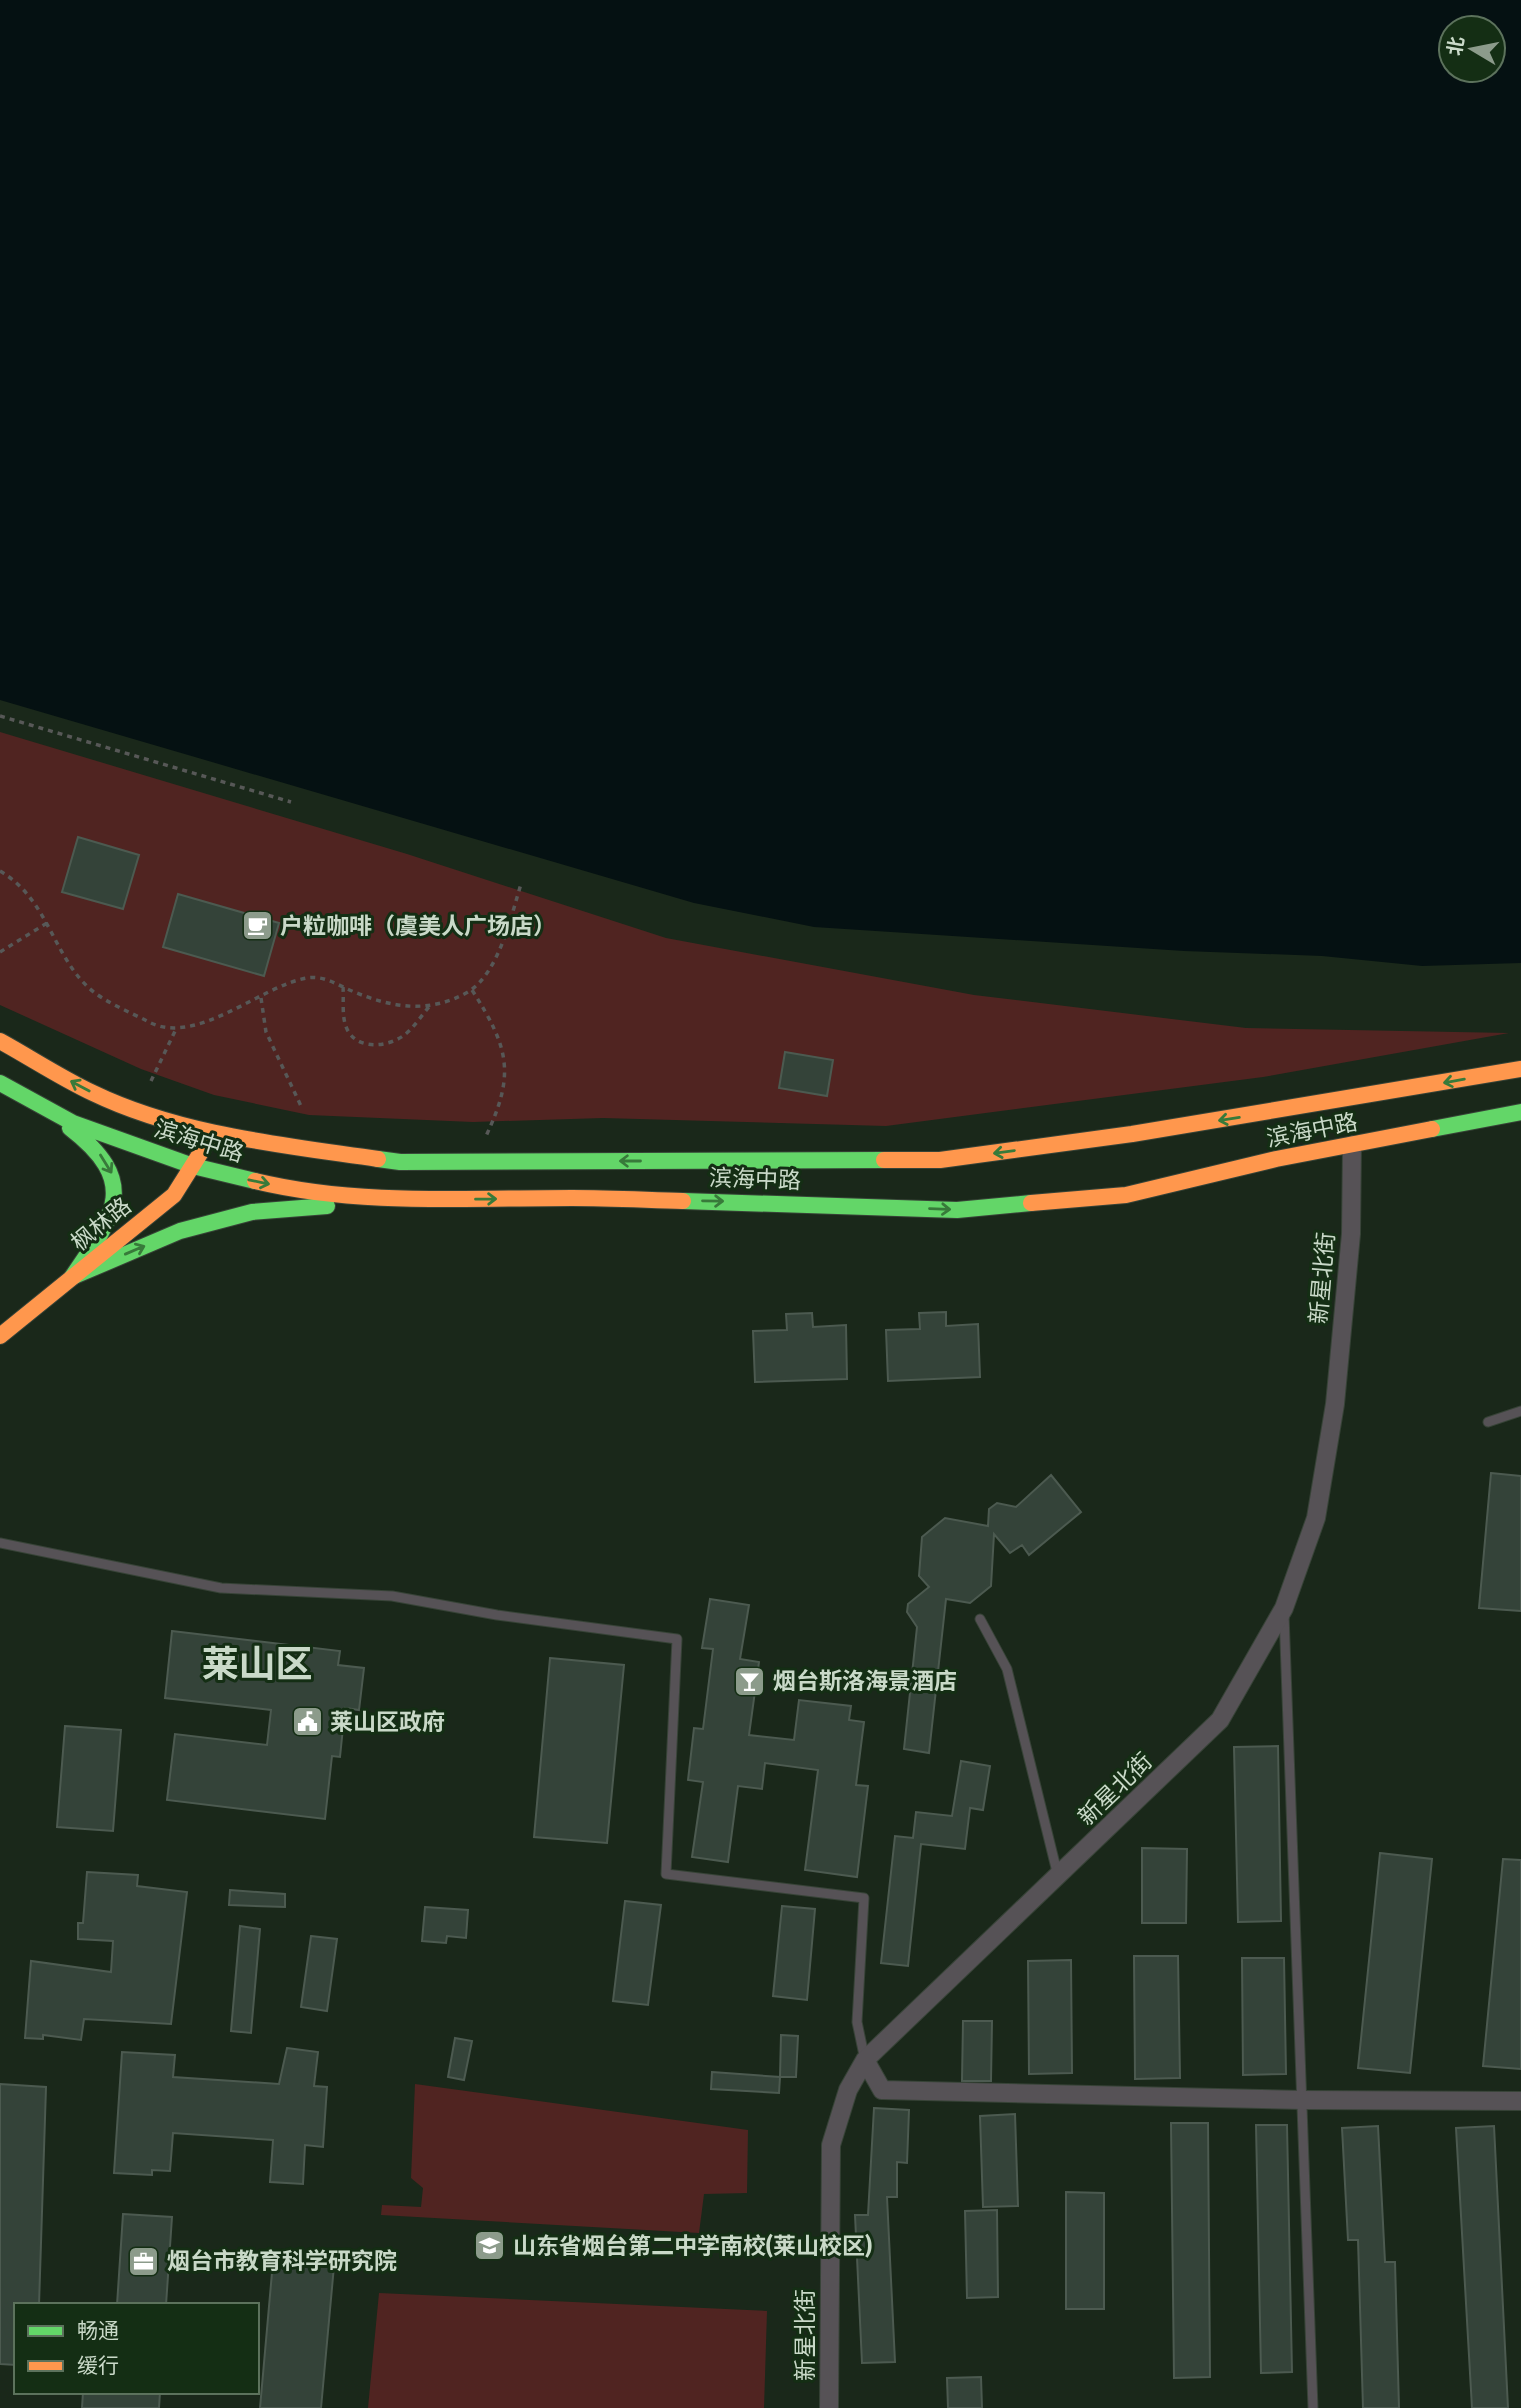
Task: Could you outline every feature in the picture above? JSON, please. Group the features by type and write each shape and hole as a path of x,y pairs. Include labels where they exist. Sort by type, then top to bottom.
{"main road":[{"name":"滨海中路","path":"0,1041 94,1094 214,1133 299,1149 400,1162 940,1160 1132,1134 1521,1069"},
{"name":"滨海中路","path":"0,1083 73,1123 193,1166 298,1191 401,1200 574,1198 957,1210 1126,1195 1276,1159 1521,1112"},
{"path":"15,1092 75,1131 104,1158 114,1177 116,1193 106,1229 72,1277"},
{"name":"枫林路","path":"0,1336 174,1195 214,1133"},
{"path":"72,1277 180,1231 252,1212 401,1200"}],"street":[{"name":"新星北街","path":"829,2408 831,2145 848,2090 864,2060 1220,1720 1284,1608 1316,1518 1335,1404 1351,1234 1352,1145"},
{"path":"864,2060 882,2090 1302,2100 1521,2101"}],"lane":[{"path":"1488,1422 1521,1411"},
{"path":"0,1543 221,1588 392,1596 497,1615 677,1639 666,1874 864,1898 857,2022 864,2060"},
{"path":"1284,1608 1313,2408"},
{"path":"980,1619 1007,1670 1058,1877"}],"path":[{"path":"0,716 292,802"},
{"path":"0,871 33,899 89,988 152,1024 176,1029 240,1009 290,982 311,977 331,981 403,1008 431,1006 472,989 495,959 521,884"},
{"path":"0,952 47,923"},
{"path":"343,987 348,1032 358,1041 372,1045 386,1044 403,1036 431,1006"},
{"path":"472,989 499,1037 506,1077 501,1102 483,1143"},
{"path":"261,998 266,1032 301,1106"},
{"path":"151,1081 176,1029"}],"shaded area":[{"path":"0,0 1521,0 1521,963 1422,966 1322,956 1184,951 814,927 694,903 0,700"},
{"path":"0,732 407,854 666,938 974,995 1246,1028 1509,1033 1263,1077 886,1126 603,1118 473,1122 309,1115 214,1095 141,1069 0,1005"},
{"path":"415,2084 748,2130 747,2193 704,2194 699,2233 381,2215 382,2205 421,2207 423,2188 411,2178"},
{"path":"379,2293 767,2311 764,2408 368,2408"}],"building":[{"path":"78,837 139,855 123,909 62,892"},
{"path":"178,894 279,923 264,976 163,947"},
{"path":"785,1052 833,1060 827,1096 779,1088"},
{"path":"946,1312 946,1326 978,1324 980,1377 888,1381 886,1330 920,1329 919,1313"},
{"path":"812,1313 813,1327 846,1325 847,1379 755,1382 753,1331 787,1330 786,1314"},
{"path":"1491,1473 1521,1476 1521,1611 1479,1608"},
{"path":"1051,1475 1081,1512 1029,1555 1022,1545 1010,1553 994,1534 991,1586 970,1603 946,1599 929,1753 904,1749 917,1627 907,1612 908,1604 929,1587 919,1576 922,1537 945,1518 988,1526 989,1509 997,1503 1016,1507"},
{"path":"710,1599 749,1605 740,1659 759,1662 749,1735 794,1740 799,1700 851,1706 849,1720 864,1722 856,1785 868,1786 857,1877 805,1870 818,1770 765,1763 762,1789 738,1786 728,1862 692,1857 703,1782 688,1780 694,1728 703,1729 713,1649 702,1648"},
{"name":"莱山区政府","path":"172,1631 340,1651 338,1665 364,1668 359,1710 345,1708 340,1757 332,1756 325,1819 167,1800 175,1734 267,1745 271,1710 165,1698"},
{"path":"550,1658 624,1665 607,1843 534,1837"},
{"path":"65,1726 121,1730 113,1831 57,1827"},
{"path":"1278,1746 1281,1921 1238,1922 1234,1747"},
{"path":"961,1761 990,1766 983,1810 970,1808 965,1849 921,1844 908,1966 881,1963 895,1836 913,1838 916,1812 952,1816"},
{"path":"1142,1848 1187,1849 1186,1923 1142,1923"},
{"path":"1380,1853 1432,1859 1410,2073 1358,2068"},
{"path":"1503,1859 1521,1860 1521,2069 1483,2066"},
{"path":"87,1872 138,1875 137,1886 187,1892 171,2024 84,2019 81,2040 43,2035 43,2039 25,2038 31,1961 111,1972 113,1941 78,1939 78,1923 83,1923"},
{"path":"230,1890 285,1894 285,1907 229,1905"},
{"path":"625,1901 661,1905 648,2005 613,2001"},
{"path":"782,1906 815,1909 807,2000 773,1996"},
{"path":"425,1907 468,1910 466,1938 447,1936 446,1943 422,1941"},
{"path":"240,1926 260,1929 251,2033 231,2031"},
{"path":"311,1936 337,1939 327,2011 301,2007"},
{"path":"1134,1956 1178,1956 1180,2078 1135,2079"},
{"path":"1242,1958 1284,1958 1286,2074 1243,2075"},
{"path":"1071,1960 1072,2073 1029,2074 1028,1961"},
{"path":"963,2021 992,2021 991,2081 962,2081"},
{"path":"781,2035 798,2036 796,2077 780,2077"},
{"path":"455,2038 472,2041 464,2080 448,2077"},
{"path":"287,2048 318,2052 314,2086 327,2087 323,2147 305,2145 303,2184 270,2182 273,2140 173,2133 170,2171 152,2170 152,2175 114,2173 122,2052 175,2055 173,2077 279,2084"},
{"path":"712,2072 780,2077 779,2093 711,2089"},
{"path":"0,2084 46,2087 39,2303 14,2303 14,2365 0,2364"},
{"path":"874,2108 909,2110 907,2163 897,2162 897,2197 887,2197 895,2362 862,2363 855,2215 868,2215"},
{"path":"1015,2114 1018,2206 983,2207 980,2116"},
{"path":"1171,2123 1208,2123 1210,2377 1174,2378"},
{"path":"1256,2125 1287,2125 1292,2372 1261,2373"},
{"path":"1378,2126 1385,2262 1395,2262 1399,2408 1363,2408 1358,2240 1348,2240 1342,2128"},
{"path":"1494,2126 1508,2408 1472,2408 1456,2128"},
{"path":"1066,2192 1104,2193 1104,2309 1066,2309"},
{"path":"997,2210 998,2297 967,2298 965,2211"},
{"name":"烟台市教育科学研究院","path":"123,2214 172,2217 166,2303 117,2303"},
{"path":"274,2250 335,2255 321,2408 260,2408"},
{"path":"981,2377 982,2408 948,2408 947,2378"},
{"path":"83,2394 160,2394 159,2408 82,2408"}],"traffic: fast":[{"path":"0,1083 73,1123 193,1166 255,1181"},
{"path":"1432,1129 1521,1112"},
{"path":"70,1128 92,1147 106,1165 113,1183 109,1217 72,1277"},
{"path":"378,1159 400,1162 884,1160"},
{"path":"683,1201 957,1210 1031,1203"},
{"path":"72,1277 180,1231 252,1212 327,1206"}],"traffic: slow":[{"path":"0,1041 93,1093 161,1119 196,1129 269,1143 378,1159"},
{"path":"884,1160 940,1160 1132,1134 1521,1069"},
{"path":"1031,1203 1126,1195 1276,1159 1432,1129"},
{"path":"0,1336 174,1195 213,1133"},
{"path":"255,1181 333,1194 412,1199 586,1198 683,1201"}],"place":[{"name":"户粒咖啡（虞美人广场店）","path":"257,926"},
{"name":"烟台斯洛海景酒店","path":"750,1681"},
{"name":"莱山区政府","path":"307,1722"},
{"name":"山东省烟台第二中学南校(莱山校区)","path":"490,2246"},
{"name":"烟台市教育科学研究院","path":"144,2261"}],"district":[{"name":"莱山区","path":"257,1664"}]}
